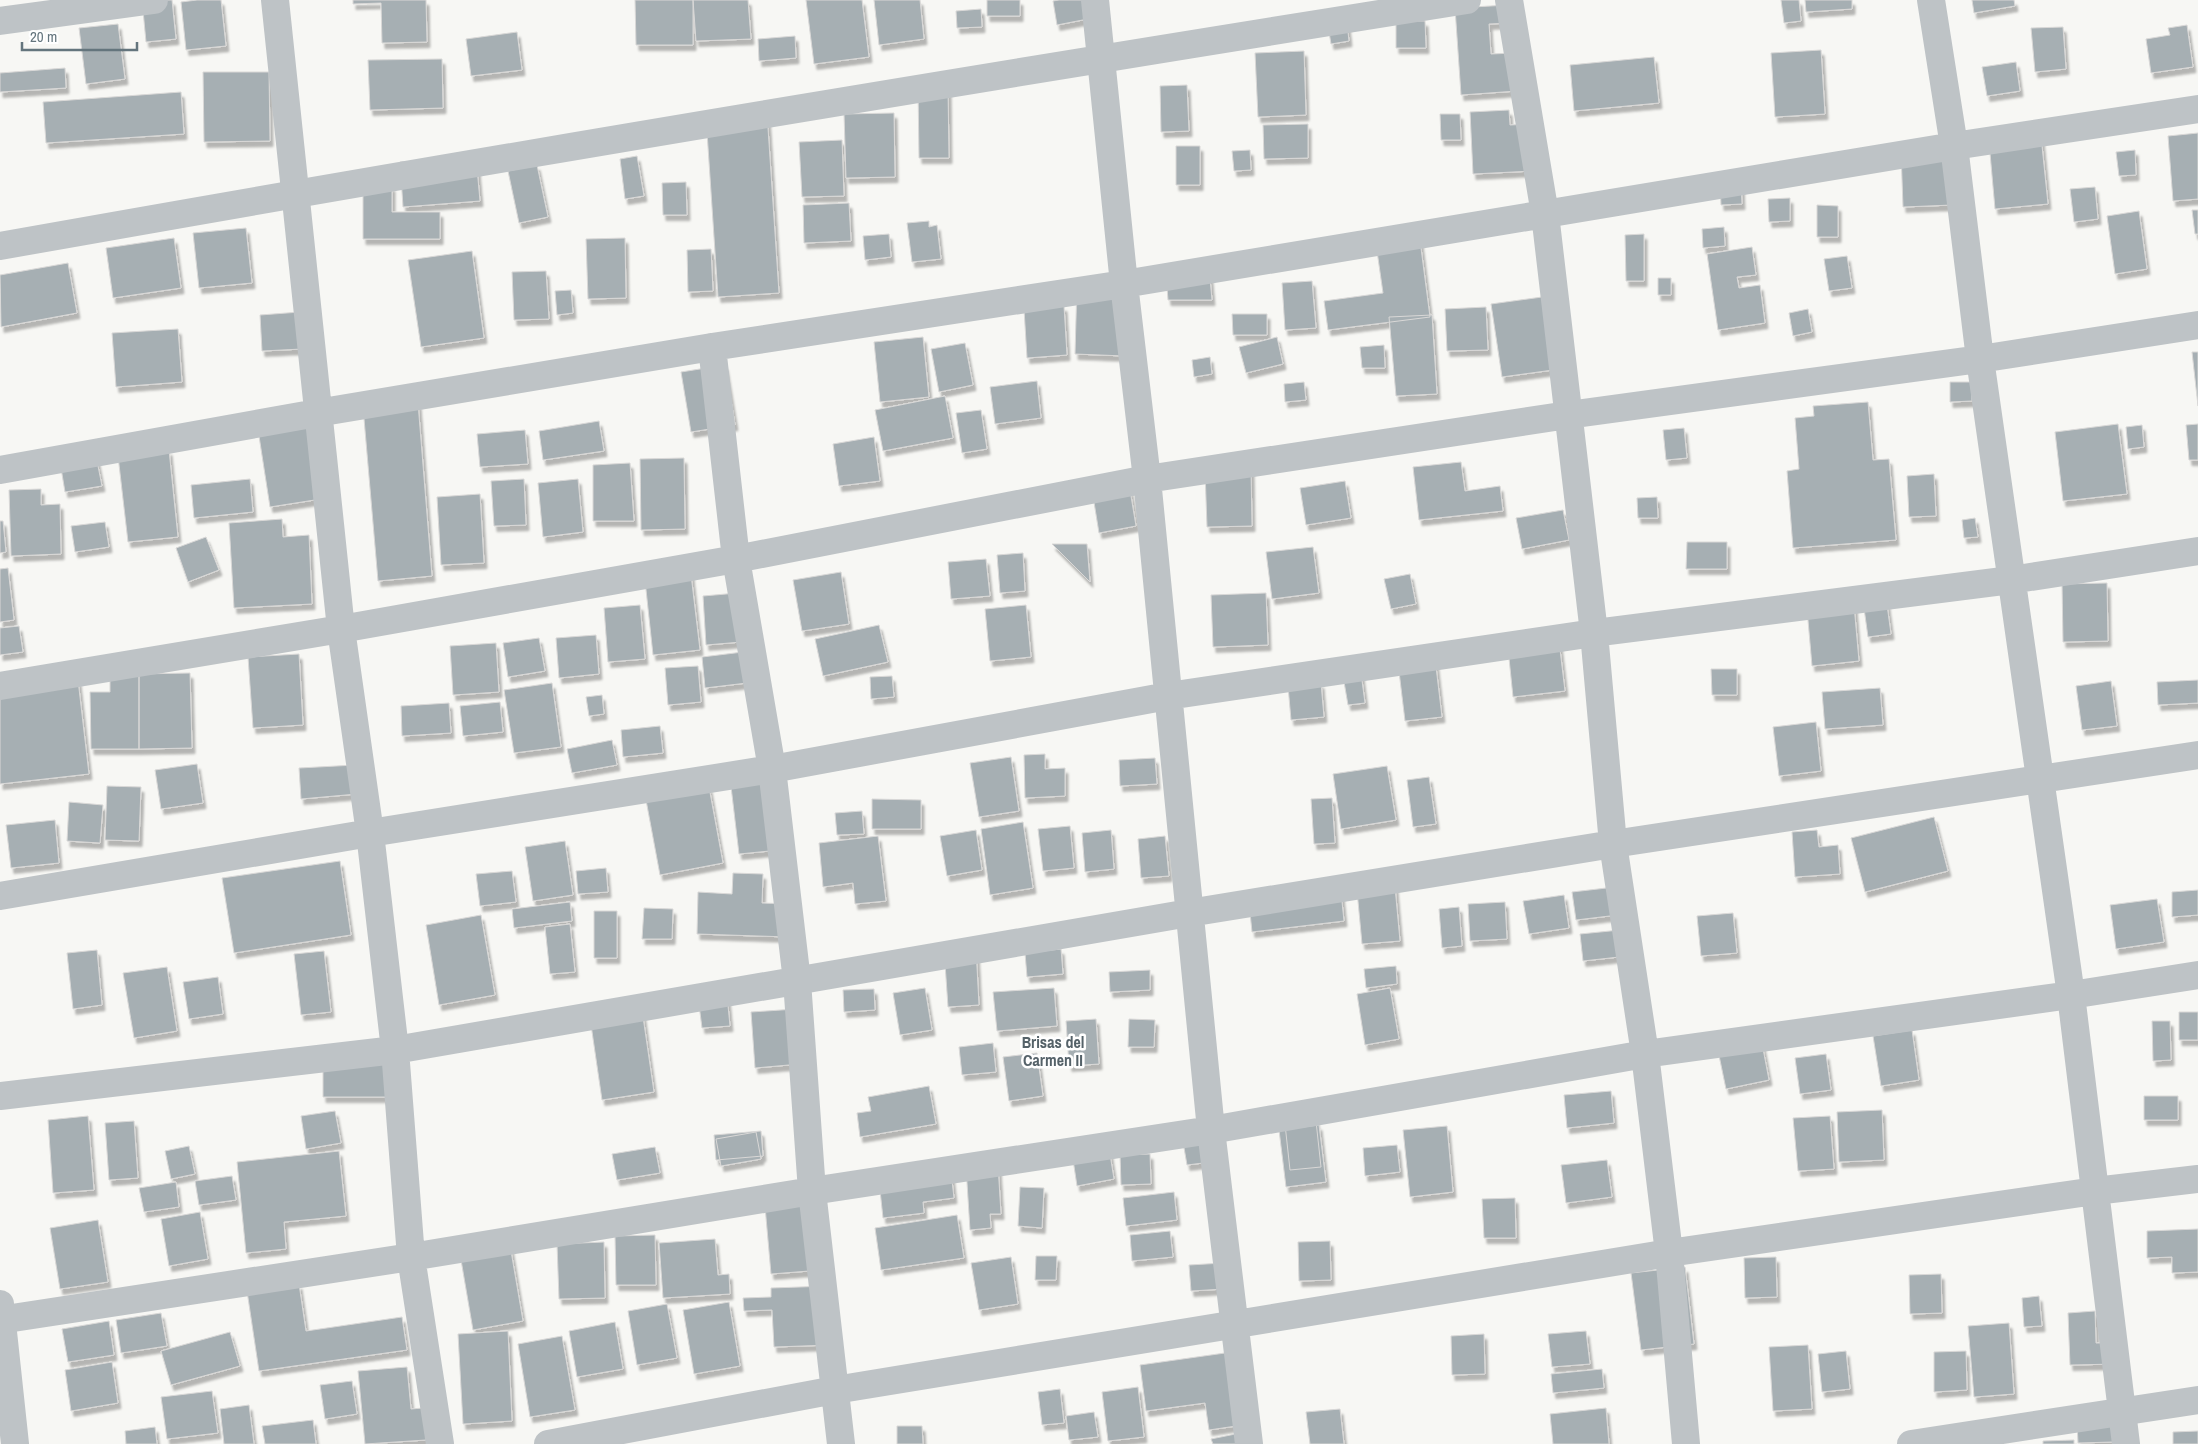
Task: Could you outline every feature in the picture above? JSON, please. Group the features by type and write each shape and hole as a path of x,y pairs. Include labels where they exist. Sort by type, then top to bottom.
{"street":[{"path":"0,21 154,0"},
{"path":"275,0 341,629 370,833 395,1050 412,1258 440,1444"},
{"path":"1095,0 1124,284 1147,479 1212,1130 1249,1444"},
{"path":"0,246 296,193 1100,58 1467,0"},
{"path":"1509,0 1545,214 1594,633 1613,844 1645,1054 1669,1253 1686,1444"},
{"path":"1931,0 1954,146 1980,359 2071,994 2126,1444"},
{"path":"0,470 317,413 712,347 1124,284 1954,146 2198,109"},
{"path":"0,686 341,629 736,559 1147,479 1568,415 1980,359 2198,325"},
{"path":"712,347 736,559 772,769 797,980 812,1191 841,1444"},
{"path":"0,896 370,833 772,769 1168,696 1594,633 2011,580 2198,551"},
{"path":"0,1096 395,1050 1189,913 1613,844 2198,755"},
{"path":"15,1444 1,1315 412,1258 812,1191 1212,1130 1645,1054 2198,975"},
{"path":"548,1444 834,1390 1235,1326 1669,1253 2094,1191 2198,1179"},
{"path":"1911,1444 2122,1410 2198,1400"}],"building":[{"path":"142,0 172,0 176,39 146,42"},
{"path":"221,0 226,46 186,50 181,2"},
{"path":"353,0 426,0 427,42 382,43 381,3 353,4"},
{"path":"635,0 693,0 693,45 636,45"},
{"path":"693,0 748,0 751,39 696,41"},
{"path":"806,0 862,0 869,57 814,64"},
{"path":"874,0 920,0 924,39 879,45"},
{"path":"987,0 1020,0 1020,16 987,16"},
{"path":"1095,0 1098,17 1057,25 1053,1"},
{"path":"1781,0 1799,0 1801,21 1784,23"},
{"path":"1805,0 1852,0 1852,9 1806,12"},
{"path":"1972,0 2014,0 2015,6 1974,13"},
{"path":"1508,5 1510,23 1489,24 1491,54 1514,53 1517,91 1461,95 1455,8"},
{"path":"981,9 982,27 957,28 956,11"},
{"path":"1396,21 1425,21 1426,48 1396,48"},
{"path":"1347,23 1349,41 1331,44 1328,26"},
{"path":"118,24 125,79 86,84 79,28"},
{"path":"2187,25 2193,67 2151,73 2146,39 2170,35 2168,28"},
{"path":"2063,27 2066,69 2035,72 2031,28"},
{"path":"517,32 522,70 471,76 466,39"},
{"path":"795,36 796,58 759,61 758,39"},
{"path":"1821,50 1825,114 1775,117 1771,53"},
{"path":"1304,51 1306,115 1258,117 1255,53"},
{"path":"1654,57 1659,103 1574,111 1570,65"},
{"path":"442,59 443,108 370,110 368,60"},
{"path":"2016,62 2020,91 1987,96 1982,67"},
{"path":"65,68 66,88 0,92 0,73"},
{"path":"203,72 269,72 270,141 204,142"},
{"path":"1187,85 1189,131 1161,132 1160,86"},
{"path":"918,88 948,88 949,158 919,158"},
{"path":"181,92 184,134 46,143 43,102"},
{"path":"1509,110 1510,125 1530,124 1533,171 1473,174 1470,112"},
{"path":"767,113 779,293 718,297 706,117"},
{"path":"894,113 895,177 846,178 844,114"},
{"path":"1440,114 1460,114 1461,140 1441,140"},
{"path":"1308,124 1308,158 1264,159 1263,125"},
{"path":"2198,133 2198,199 2173,201 2168,136"},
{"path":"2041,136 2048,204 1995,209 1989,142"},
{"path":"842,140 844,196 802,197 799,142"},
{"path":"1176,146 1200,146 1200,185 1176,185"},
{"path":"1250,150 1251,170 1234,171 1232,151"},
{"path":"1949,150 1952,205 1903,207 1901,152"},
{"path":"2135,150 2136,175 2119,176 2116,152"},
{"path":"637,156 644,196 625,199 620,159"},
{"path":"476,157 480,201 403,207 400,162"},
{"path":"537,165 548,217 519,223 508,171"},
{"path":"686,182 687,215 663,215 662,183"},
{"path":"1741,182 1742,204 1721,205 1720,183"},
{"path":"363,186 392,186 392,212 440,212 440,239 363,239"},
{"path":"2095,187 2098,219 2074,222 2070,189"},
{"path":"1790,198 1790,221 1769,222 1768,199"},
{"path":"849,203 851,241 804,243 803,205"},
{"path":"1817,205 1838,206 1838,237 1817,237"},
{"path":"2192,210 2198,210 2198,234 2195,234"},
{"path":"2139,211 2147,269 2115,274 2107,216"},
{"path":"929,221 929,227 937,225 941,259 912,262 907,223"},
{"path":"1418,225 1430,317 1328,330 1324,301 1383,293 1374,230"},
{"path":"1724,227 1725,246 1703,248 1702,229"},
{"path":"246,228 252,283 199,288 193,233"},
{"path":"889,234 891,257 865,260 863,236"},
{"path":"1644,234 1644,281 1626,281 1625,235"},
{"path":"174,238 181,288 113,298 106,248"},
{"path":"625,238 626,298 588,299 586,239"},
{"path":"1752,247 1756,275 1737,277 1739,288 1760,285 1765,323 1718,330 1707,254"},
{"path":"711,249 713,291 688,292 687,250"},
{"path":"472,251 484,338 421,347 408,260"},
{"path":"1847,256 1852,288 1829,291 1824,259"},
{"path":"1208,257 1212,300 1168,300 1166,275"},
{"path":"68,263 77,313 1,327 0,275"},
{"path":"546,271 549,319 514,320 512,272"},
{"path":"1658,278 1671,278 1671,295 1658,295"},
{"path":"1312,281 1316,328 1285,330 1282,283"},
{"path":"1077,283 1126,284 1125,356 1075,354"},
{"path":"571,290 573,313 557,315 555,291"},
{"path":"1542,297 1553,370 1502,377 1491,304"},
{"path":"1064,306 1067,355 1027,358 1024,309"},
{"path":"1486,307 1488,350 1447,351 1445,309"},
{"path":"1808,309 1812,332 1793,336 1789,313"},
{"path":"300,312 302,349 262,351 260,315"},
{"path":"1232,314 1267,314 1267,335 1233,335"},
{"path":"1432,315 1437,394 1396,396 1389,317"},
{"path":"178,329 182,382 116,387 112,333"},
{"path":"923,337 929,397 880,402 874,342"},
{"path":"1277,337 1283,364 1246,373 1239,347"},
{"path":"965,343 973,385 939,392 931,349"},
{"path":"1384,345 1385,368 1362,368 1360,347"},
{"path":"2192,352 2198,352 2198,406"},
{"path":"1210,357 1212,374 1194,377 1192,360"},
{"path":"725,365 735,425 691,432 681,372"},
{"path":"1037,381 1041,418 995,424 990,387"},
{"path":"1304,382 1306,400 1285,402 1284,384"},
{"path":"1950,382 1971,382 1972,401 1950,402"},
{"path":"945,396 953,438 883,451 875,410"},
{"path":"1868,402 1873,460 1889,459 1896,540 1793,548 1787,471 1799,469 1795,418 1814,416 1813,406"},
{"path":"418,403 432,576 378,581 363,407"},
{"path":"981,410 987,449 962,453 956,413"},
{"path":"599,421 604,451 543,460 539,431"},
{"path":"2118,424 2127,494 2063,501 2055,432"},
{"path":"2198,424 2198,460 2189,460 2186,425"},
{"path":"2142,425 2144,447 2128,449 2126,427"},
{"path":"309,427 321,499 270,507 259,436"},
{"path":"1684,428 1687,458 1666,460 1663,430"},
{"path":"525,430 528,464 480,467 477,434"},
{"path":"874,437 880,481 839,486 833,444"},
{"path":"169,450 178,537 128,542 118,456"},
{"path":"96,456 102,486 65,492 60,462"},
{"path":"684,458 685,529 641,530 640,459"},
{"path":"1461,462 1465,491 1500,486 1503,511 1419,520 1413,467"},
{"path":"630,463 634,521 593,521 593,465"},
{"path":"1251,469 1252,526 1207,527 1205,471"},
{"path":"1934,474 1936,516 1909,517 1907,476"},
{"path":"250,479 253,512 194,518 191,485"},
{"path":"524,479 526,525 494,526 491,481"},
{"path":"578,479 583,532 543,537 538,483"},
{"path":"1345,481 1351,518 1306,525 1300,488"},
{"path":"41,489 41,505 60,504 61,554 11,556 9,490"},
{"path":"1130,490 1136,526 1099,533 1093,496"},
{"path":"480,494 484,563 441,565 437,497"},
{"path":"1657,497 1658,518 1638,518 1637,498"},
{"path":"1563,510 1569,540 1522,549 1516,518"},
{"path":"1975,518 1978,537 1964,538 1962,520"},
{"path":"282,519 283,537 309,535 312,604 234,608 229,523"},
{"path":"0,521 3,521 6,552 0,553"},
{"path":"105,522 109,547 75,552 71,526"},
{"path":"206,537 219,570 188,582 176,548"},
{"path":"1687,542 1727,542 1727,569 1686,569"},
{"path":"1052,544 1087,544 1090,582"},
{"path":"1313,547 1319,593 1272,599 1266,552"},
{"path":"1023,553 1025,591 1000,593 997,555"},
{"path":"986,559 990,596 951,599 948,562"},
{"path":"690,566 700,650 653,655 644,571"},
{"path":"8,568 14,620 0,622 0,569"},
{"path":"841,572 849,624 802,631 793,580"},
{"path":"1410,574 1416,604 1391,609 1384,579"},
{"path":"2107,583 2108,641 2063,642 2062,584"},
{"path":"1885,590 1891,634 1868,637 1862,594"},
{"path":"749,592 753,641 706,645 703,596"},
{"path":"1266,593 1268,645 1213,647 1211,595"},
{"path":"640,605 645,659 608,662 604,608"},
{"path":"1026,605 1031,657 990,661 985,609"},
{"path":"1854,605 1859,661 1812,666 1807,609"},
{"path":"879,625 888,662 823,676 815,639"},
{"path":"19,626 23,652 0,655 0,628"},
{"path":"1558,633 1565,691 1513,697 1507,639"},
{"path":"596,635 599,674 559,678 556,638"},
{"path":"539,638 545,671 508,677 503,643"},
{"path":"496,643 499,692 453,695 450,646"},
{"path":"1434,650 1442,717 1405,721 1397,655"},
{"path":"743,652 747,683 705,688 702,657"},
{"path":"299,654 303,725 253,728 248,657"},
{"path":"698,666 701,702 668,705 665,668"},
{"path":"1711,669 1737,669 1737,695 1712,695"},
{"path":"190,673 192,748 139,749 139,674"},
{"path":"1361,673 1365,703 1348,705 1343,676"},
{"path":"110,674 139,674 139,749 91,749 90,692 110,692"},
{"path":"892,676 894,697 871,699 870,677"},
{"path":"78,680 89,774 0,784 0,689"},
{"path":"2198,680 2198,703 2158,705 2157,682"},
{"path":"2111,681 2117,726 2082,730 2076,686"},
{"path":"552,683 561,747 514,753 504,690"},
{"path":"1321,683 1324,717 1291,720 1288,686"},
{"path":"1880,688 1883,725 1825,729 1822,692"},
{"path":"602,695 604,714 589,716 586,697"},
{"path":"500,702 503,732 463,736 460,706"},
{"path":"449,703 451,733 402,736 401,706"},
{"path":"1816,722 1821,771 1779,776 1773,727"},
{"path":"660,726 663,753 623,757 621,730"},
{"path":"612,740 617,765 572,773 567,749"},
{"path":"1045,754 1045,769 1065,768 1065,796 1025,798 1024,755"},
{"path":"1011,757 1019,811 979,817 970,763"},
{"path":"1155,758 1157,784 1120,786 1119,760"},
{"path":"197,764 203,803 161,809 155,770"},
{"path":"355,765 357,794 301,799 299,768"},
{"path":"1387,766 1396,820 1341,829 1333,774"},
{"path":"771,773 780,850 739,854 730,778"},
{"path":"1429,777 1436,824 1413,827 1407,780"},
{"path":"107,786 141,787 139,841 105,840"},
{"path":"709,787 723,863 660,875 646,800"},
{"path":"1332,798 1335,843 1314,844 1311,799"},
{"path":"872,799 921,800 921,829 872,829"},
{"path":"69,802 103,805 100,843 67,841"},
{"path":"862,811 864,834 837,835 835,813"},
{"path":"1934,817 1948,871 1865,892 1851,838"},
{"path":"55,820 59,863 11,868 6,825"},
{"path":"1023,822 1033,888 990,895 981,829"},
{"path":"1070,826 1074,868 1043,871 1038,829"},
{"path":"976,830 982,870 947,876 940,836"},
{"path":"1111,830 1114,869 1085,872 1082,833"},
{"path":"1817,830 1819,847 1838,845 1840,874 1795,877 1792,832"},
{"path":"878,836 886,901 855,904 853,883 823,887 819,843"},
{"path":"1165,836 1169,876 1141,878 1138,839"},
{"path":"565,841 573,895 533,901 525,847"},
{"path":"340,861 351,935 234,953 222,878"},
{"path":"606,868 608,892 578,894 576,871"},
{"path":"512,871 516,902 480,906 476,874"},
{"path":"733,873 763,874 762,903 790,904 789,937 697,934 698,892 732,894"},
{"path":"1394,876 1400,941 1362,944 1356,880"},
{"path":"1615,887 1618,915 1576,920 1572,892"},
{"path":"2198,890 2198,915 2172,917 2172,892"},
{"path":"1341,892 1344,921 1252,932 1249,903"},
{"path":"1564,895 1569,928 1529,934 1523,901"},
{"path":"2157,899 2164,942 2116,949 2110,905"},
{"path":"570,902 572,921 514,928 512,909"},
{"path":"1505,902 1507,939 1470,941 1468,904"},
{"path":"1459,907 1462,946 1442,948 1439,909"},
{"path":"644,908 673,909 672,939 642,939"},
{"path":"594,911 617,911 617,958 594,958"},
{"path":"1733,913 1737,953 1701,956 1697,916"},
{"path":"481,915 495,995 439,1005 426,925"},
{"path":"570,924 575,972 550,974 545,927"},
{"path":"1630,929 1619,957 1583,961 1580,934"},
{"path":"976,948 979,1005 948,1007 944,949"},
{"path":"1061,949 1063,974 1027,977 1025,953"},
{"path":"97,950 102,1005 73,1009 67,953"},
{"path":"324,951 331,1012 301,1015 294,954"},
{"path":"1396,966 1397,984 1366,988 1364,969"},
{"path":"167,967 177,1031 134,1038 123,973"},
{"path":"1150,970 1150,990 1110,992 1109,972"},
{"path":"218,977 223,1014 189,1019 183,982"},
{"path":"925,988 932,1030 900,1035 893,993"},
{"path":"1054,988 1057,1026 997,1031 993,992"},
{"path":"1390,988 1399,1039 1365,1045 1357,994"},
{"path":"874,989 875,1010 844,1012 843,990"},
{"path":"727,995 730,1026 702,1028 698,997"},
{"path":"641,1003 654,1092 602,1100 589,1011"},
{"path":"796,1009 800,1064 755,1068 751,1012"},
{"path":"2179,1012 2198,1012 2198,1040 2179,1040"},
{"path":"1096,1019 1099,1064 1069,1066 1066,1021"},
{"path":"1129,1019 1155,1020 1154,1047 1128,1047"},
{"path":"2152,1021 2170,1021 2171,1060 2153,1061"},
{"path":"1912,1030 1919,1080 1881,1086 1873,1036"},
{"path":"1760,1033 1769,1080 1726,1089 1716,1041"},
{"path":"993,1043 996,1072 962,1075 959,1047"},
{"path":"1037,1053 1043,1096 1009,1101 1003,1057"},
{"path":"1826,1054 1831,1090 1800,1094 1795,1058"},
{"path":"323,1060 387,1060 387,1097 323,1097"},
{"path":"929,1086 936,1124 860,1137 857,1113 871,1111 868,1097"},
{"path":"1611,1091 1614,1123 1567,1128 1564,1095"},
{"path":"2144,1096 2178,1096 2178,1120 2144,1120"},
{"path":"1314,1103 1321,1167 1290,1170 1283,1106"},
{"path":"1882,1110 1884,1160 1839,1162 1837,1112"},
{"path":"335,1111 341,1143 306,1149 301,1116"},
{"path":"88,1116 94,1190 53,1193 48,1120"},
{"path":"1830,1116 1834,1169 1798,1171 1793,1118"},
{"path":"134,1121 138,1178 109,1180 105,1123"},
{"path":"1319,1125 1326,1182 1286,1187 1279,1130"},
{"path":"1447,1126 1453,1192 1410,1197 1403,1130"},
{"path":"761,1131 763,1156 716,1160 714,1135"},
{"path":"756,1132 761,1159 721,1166 716,1139"},
{"path":"1207,1138 1211,1162 1187,1165 1183,1142"},
{"path":"1397,1145 1400,1172 1365,1176 1363,1148"},
{"path":"189,1146 195,1174 171,1179 165,1151"},
{"path":"655,1147 660,1173 617,1180 612,1154"},
{"path":"1109,1148 1114,1179 1077,1186 1072,1153"},
{"path":"339,1151 346,1216 284,1222 286,1249 246,1253 237,1162"},
{"path":"1150,1154 1151,1184 1121,1185 1120,1155"},
{"path":"1607,1160 1612,1197 1566,1203 1561,1165"},
{"path":"998,1165 1001,1214 990,1214 991,1228 970,1230 966,1167"},
{"path":"951,1172 954,1198 923,1202 924,1213 883,1218 879,1181"},
{"path":"232,1176 236,1200 199,1205 195,1181"},
{"path":"176,1182 179,1207 144,1212 139,1188"},
{"path":"1020,1187 1044,1188 1042,1228 1018,1226"},
{"path":"815,1190 822,1270 771,1274 764,1195"},
{"path":"1174,1192 1177,1220 1126,1226 1123,1198"},
{"path":"1515,1198 1516,1238 1484,1238 1482,1199"},
{"path":"200,1212 208,1259 169,1266 161,1219"},
{"path":"957,1215 964,1258 881,1270 875,1228"},
{"path":"98,1220 108,1282 60,1289 50,1228"},
{"path":"2198,1229 2198,1272 2172,1273 2172,1257 2147,1258 2147,1231"},
{"path":"1170,1231 1173,1257 1132,1261 1130,1235"},
{"path":"655,1235 656,1285 616,1285 615,1236"},
{"path":"715,1239 718,1275 729,1274 730,1294 663,1298 659,1243"},
{"path":"1330,1241 1331,1280 1299,1281 1298,1242"},
{"path":"604,1242 605,1298 559,1299 557,1244"},
{"path":"510,1245 523,1321 473,1330 460,1254"},
{"path":"1036,1256 1057,1256 1056,1280 1035,1280"},
{"path":"1011,1257 1018,1304 979,1310 971,1263"},
{"path":"1776,1257 1777,1297 1745,1298 1744,1258"},
{"path":"1223,1263 1224,1289 1191,1291 1189,1265"},
{"path":"1685,1267 1694,1344 1641,1350 1631,1273"},
{"path":"1941,1274 1942,1313 1910,1314 1909,1275"},
{"path":"299,1284 306,1331 402,1317 407,1350 259,1371 247,1291"},
{"path":"828,1286 830,1345 774,1347 772,1310 744,1311 743,1298 771,1297 771,1288"},
{"path":"2039,1296 2042,1326 2024,1327 2022,1298"},
{"path":"729,1302 740,1366 694,1374 683,1310"},
{"path":"667,1304 677,1358 637,1365 628,1311"},
{"path":"2095,1311 2096,1343 2116,1343 2117,1364 2070,1365 2068,1313"},
{"path":"161,1313 167,1346 121,1353 116,1320"},
{"path":"109,1321 114,1355 68,1362 62,1329"},
{"path":"615,1322 623,1369 577,1377 569,1331"},
{"path":"2009,1323 2014,1394 1974,1397 1968,1326"},
{"path":"508,1331 512,1421 463,1424 458,1334"},
{"path":"1586,1331 1590,1364 1552,1367 1548,1334"},
{"path":"230,1332 240,1366 171,1385 161,1351"},
{"path":"1484,1334 1485,1374 1452,1375 1451,1336"},
{"path":"562,1336 575,1410 530,1417 518,1344"},
{"path":"1808,1345 1812,1409 1773,1411 1769,1347"},
{"path":"1846,1351 1850,1389 1822,1392 1818,1354"},
{"path":"1966,1351 1967,1390 1934,1392 1934,1352"},
{"path":"1232,1352 1243,1425 1209,1430 1205,1403 1146,1411 1140,1365"},
{"path":"112,1362 118,1403 71,1411 65,1370"},
{"path":"407,1367 411,1409 423,1408 426,1440 365,1444 358,1371"},
{"path":"1602,1369 1604,1388 1553,1393 1551,1374"},
{"path":"352,1381 357,1414 325,1419 320,1385"},
{"path":"1138,1387 1144,1437 1108,1441 1102,1392"},
{"path":"1060,1389 1064,1423 1042,1425 1038,1392"},
{"path":"212,1391 218,1433 167,1439 161,1397"},
{"path":"249,1405 254,1444 224,1444 220,1409"},
{"path":"1606,1408 1609,1444 1553,1444 1550,1414"},
{"path":"1340,1409 1344,1444 1310,1444 1306,1412"},
{"path":"1094,1412 1098,1437 1069,1440 1066,1416"},
{"path":"313,1420 316,1444 265,1444 262,1426"},
{"path":"2122,1421 2113,1442 2078,1443 2077,1423"},
{"path":"897,1426 922,1426 923,1444 897,1444"},
{"path":"155,1427 157,1444 126,1444 125,1431"},
{"path":"1250,1431 1252,1444 1213,1444 1211,1439"},
{"path":"2198,1431 2198,1444 2173,1444 2173,1432"},
{"path":"2074,1440 2074,1444 2043,1444 2043,1441"}],"district":[{"name":"Brisas del Carmen II","path":"1053,1051"}]}
